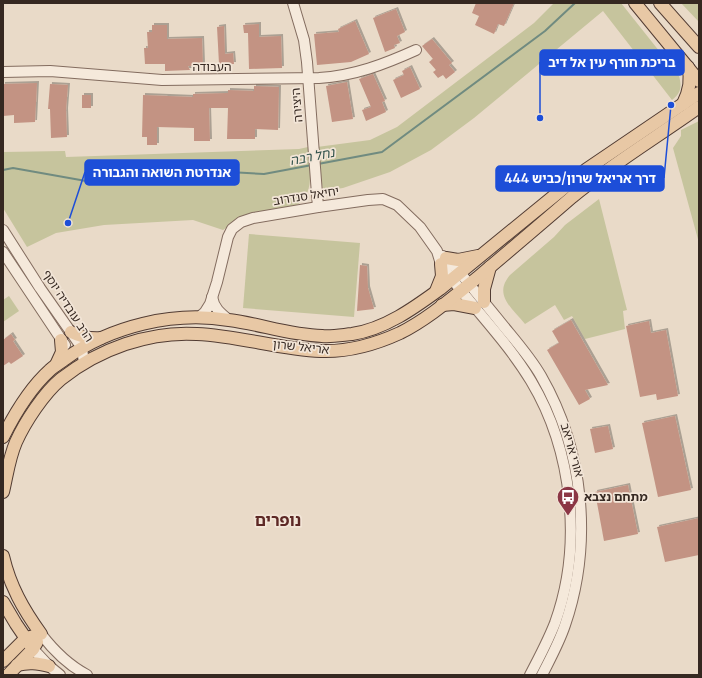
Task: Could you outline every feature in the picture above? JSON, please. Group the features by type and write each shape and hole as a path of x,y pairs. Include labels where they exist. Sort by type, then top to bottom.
{"main road":[{"path":"635,3 699,81"},
{"path":"660,3 699,46"},
{"path":"683,104 689,89 690,79 687,66"},
{"name":"אריאל שרון","path":"3,437 17,411 29,394 50,370 71,354 102,338 125,329 142,324 199,317 229,320 322,337 354,334 377,327 395,319 416,307 435,293 587,169 699,93"},
{"name":"אריאל שרון","path":"3,492 16,442 29,418 60,380 84,363 129,342 174,334 220,336 322,351 357,348 382,340 401,332 424,319 442,306 590,183 699,107"},
{"path":"679,122 699,116"},
{"path":"435,293 442,276 442,258 462,260 481,255"},
{"path":"442,306 454,304 480,305 490,267"},
{"path":"71,332 90,339 102,338"},
{"path":"56,366 62,352 61,340"},
{"path":"3,556 15,594 41,634"},
{"path":"3,602 13,620 33,649"},
{"path":"12,652 15,633 13,620"},
{"path":"3,661 26,638 41,634"},
{"path":"8,675 33,649 41,634"},
{"path":"17,665 36,663 49,666"}],"street":[{"name":"היצירה","path":"293,3 304,40 318,206"},
{"name":"העבודה","path":"3,72 50,71 162,80 333,78 377,66 416,50"},
{"name":"יחיאל סנדרוב","path":"199,317 205,312 212,297 228,237 232,229 241,222 253,218 318,206 383,199 397,205 420,227 456,276"},
{"name":"הרב עובדיה יוסף","path":"3,230 40,288 82,348 84,363"},
{"name":"הרב עובדיה יוסף","path":"3,252 71,354 84,363"},
{"name":"אורי אריאב","path":"456,276 480,305 524,351 540,375 556,406 571,449 578,479 581,507 579,568 565,626 542,675"},
{"path":"212,297 214,305 219,313 229,320"},
{"name":"אורי אריאב","path":"480,305 542,400 561,452 568,481 571,540 569,567 555,622 543,651 530,675"},
{"path":"41,634 59,655 75,669 87,675"},
{"path":"33,649 60,675"}],"shaded area":[{"path":"554,3 621,3 679,76 680,87 677,95 672,100 603,11 474,118 431,150 390,172 343,188 323,191 317,147 370,140 397,127 534,23"},
{"path":"681,3 699,3 699,22"},
{"path":"699,121 699,243 673,148 681,136 681,130"},
{"path":"308,147 310,179 307,194 303,200 297,205 250,214 240,218 223,230 193,220 104,225 56,233 27,247 3,208 3,152 65,151 66,157 299,149"},
{"path":"599,199 627,310 623,311 625,329 585,339 572,316 564,320 555,305 525,324 506,301 503,289 505,282 510,275 554,237 565,225"},
{"path":"249,234 360,243 354,317 243,308"},
{"path":"9,296 19,311 3,322 3,300"}],"building":[{"path":"476,3 514,3 504,26 498,24 494,34 475,25 479,16 472,13"},
{"path":"396,9 405,32 397,36 400,43 394,45 395,48 385,52 373,18"},
{"path":"355,21 369,54 351,62 317,65 314,34 339,32 338,29"},
{"path":"259,24 259,37 281,36 282,68 249,69 248,33 244,33 243,25"},
{"path":"152,25 167,25 167,39 202,38 203,65 188,66 190,70 165,71 165,64 145,64 144,48 148,48 147,32 152,32"},
{"path":"224,26 225,54 233,53 234,64 219,64 217,27"},
{"path":"432,39 452,63 449,65 455,72 446,79 443,75 438,78 433,72 436,70 429,62 433,59 422,46"},
{"path":"410,67 420,89 401,98 393,80 404,75 402,71"},
{"path":"373,74 385,101 382,102 386,112 366,121 362,110 371,107 359,79"},
{"path":"347,82 353,119 332,122 326,86"},
{"path":"37,83 35,122 14,123 14,115 3,116 3,84"},
{"path":"50,84 68,85 66,110 67,137 51,138 50,109 48,109"},
{"path":"254,86 279,87 278,130 255,129 255,139 227,139 228,108 209,108 210,141 194,141 194,128 157,127 157,145 147,145 147,137 142,137 143,95 193,97 193,94 228,93 228,90 254,91"},
{"path":"82,95 91,95 91,108 82,108"},
{"path":"360,265 367,266 368,288 374,309 357,311"},
{"path":"571,320 608,385 585,390 590,399 579,405 547,350 559,343 552,331"},
{"path":"649,321 651,333 666,330 678,396 657,400 656,394 640,397 626,326"},
{"path":"11,334 15,340 13,341 23,356 11,364 9,362 3,366 3,340"},
{"path":"675,416 691,490 658,497 642,423"},
{"path":"608,426 613,449 595,453 590,429"},
{"path":"628,485 638,534 604,541 595,492"},
{"path":"699,518 699,555 665,562 657,527"}],"waterway":[{"name":"נחל רבה","path":"318,164 382,152 545,31 575,3"},
{"name":"נחל רבה","path":"3,170 13,168 86,181 139,167 264,174 312,165"}],"place":[{"name":"דרך אריאל שרון/כביש 444","path":"671,105"},
{"name":"בריכת חורף עין אל דיב","path":"540,118"},
{"name":"אנדרטת השואה והגבורה","path":"68,223"},
{"name":"מתחם נצבא","path":"568,516"}],"district":[{"name":"נופרים","path":"278,520"}]}
